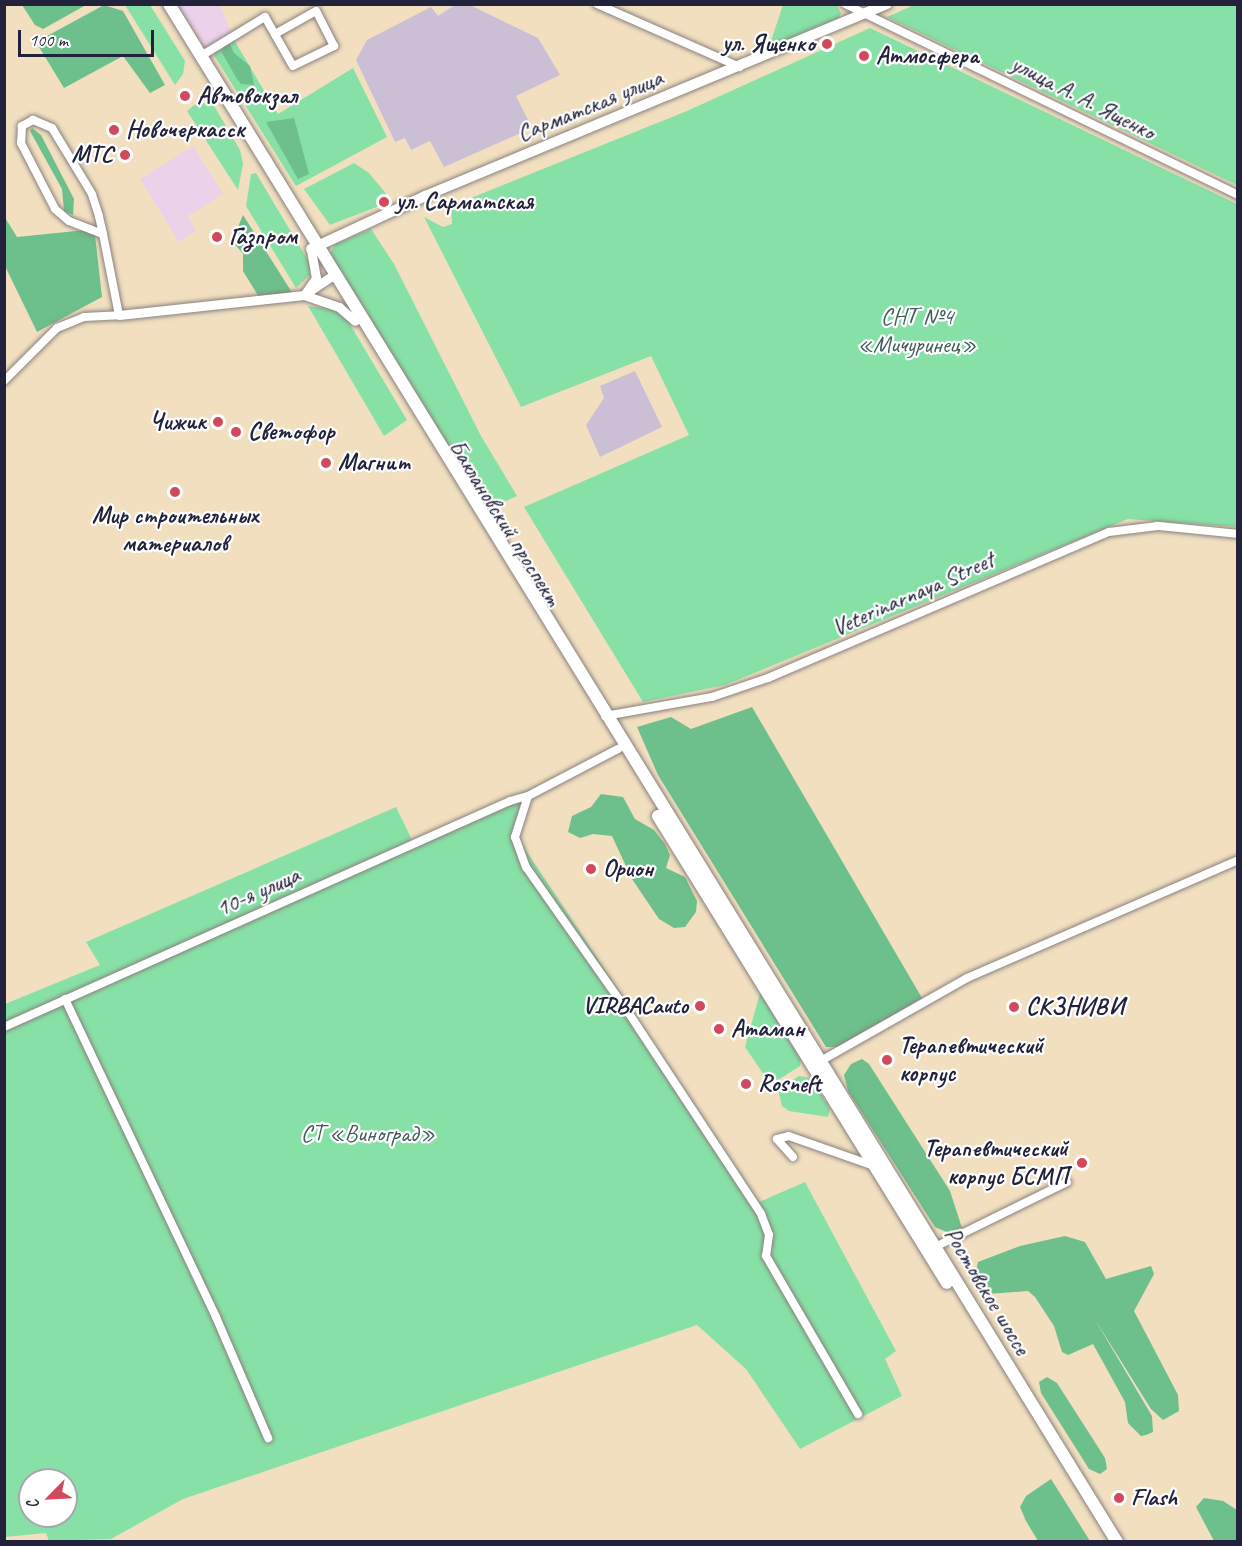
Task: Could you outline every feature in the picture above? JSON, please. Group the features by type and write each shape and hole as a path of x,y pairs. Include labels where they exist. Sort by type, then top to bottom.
{"main road":[{"name":"Баклановский проспект","path":"160,4 332,276 601,716 618,749 817,1063"},
{"name":"Баклановский проспект","path":"169,4 314,247"},
{"name":"Сарматская улица","path":"314,247 435,192 741,68 887,4"},
{"name":"Баклановский проспект","path":"332,276 355,321 817,1063"},
{"name":"Ростовское шоссе","path":"817,1063 878,1167 1108,1542"},
{"name":"Ростовское шоссе","path":"817,1063 935,1247 1117,1542"}],"street":[{"path":"597,4 741,68"},
{"name":"улица А. А. Ященко","path":"844,4 999,76 1098,131 1238,195"},
{"path":"201,56 265,17 274,34 293,66 334,46 316,10 274,34"},
{"path":"103,234 69,221 55,209 21,143 22,126 33,120 52,128 92,194 103,234 119,315"},
{"path":"304,295 316,278 314,247"},
{"path":"304,295 332,276"},
{"path":"4,381 57,328 84,317 304,295 339,307 355,321"},
{"name":"Veterinarnaya Street","path":"601,716 712,696 768,678 1109,532 1158,526 1238,534"},
{"name":"10-я улица","path":"4,1027 510,801 528,796 618,749"},
{"path":"528,796 515,837 526,867 628,1012 761,1215 769,1235 766,1256 858,1414"},
{"path":"817,1063 967,978 1238,860"},
{"path":"65,999 216,1317 267,1438"},
{"path":"793,1158 777,1139 789,1136 878,1167"},
{"path":"935,1247 1067,1182"}],"shaded area":[{"path":"178,5 220,5 234,40 208,52"},
{"path":"455,5 470,5 538,38 560,75 516,96 532,128 444,167 430,141 411,150 405,138 395,142 356,60 367,40 431,7 438,16"},
{"path":"193,146 223,194 188,216 196,231 179,242 140,179"},
{"path":"635,371 662,427 600,457 586,425 604,398 600,386"}],"green space":[{"path":"836,4 841,13 837,22 768,50 783,5"},
{"path":"22,5 86,5 43,29 35,25"},
{"path":"104,5 123,11 165,85 150,93 123,56 64,88 36,42"},
{"path":"125,5 150,5 185,61 183,74 175,85"},
{"path":"914,5 1237,5 1237,185 887,17"},
{"name":"СНТ №4 «Мичуринец»","path":"870,28 1237,204 1237,527 1128,519 725,685 643,702 524,507 689,435 651,356 521,407 424,217 443,227 452,224 451,206 687,111"},
{"path":"234,40 278,114 353,68 387,137 296,186 212,52"},
{"path":"229,42 234,53 250,66 254,85 241,84 237,79 221,51"},
{"path":"197,103 213,104 240,150 243,164 238,190 187,111"},
{"path":"294,118 309,174 298,179 266,122"},
{"path":"32,128 41,135 74,199 73,215 64,211 62,189 30,131"},
{"path":"354,163 369,173 392,201 330,225 304,189"},
{"path":"256,173 312,267 310,275 296,288 246,206 251,174"},
{"path":"243,215 293,294 259,297 243,271 243,254 232,241"},
{"path":"4,216 17,237 86,230 95,235 102,297 37,332 5,266"},
{"path":"371,229 394,264 481,436 517,496 486,510 329,256 335,244"},
{"path":"308,306 334,309 348,321 407,420 384,436"},
{"path":"752,707 922,998 842,1047 826,1047 658,775 637,727 671,717 691,729"},
{"name":"СТ «Виноград»","path":"531,789 529,807 517,837 759,1202 805,1182 896,1351 885,1359 902,1396 800,1449 746,1369 697,1325 183,1499 111,1539 49,1541 46,1533 5,1537 5,1004 100,965 86,942 396,807 413,842"},
{"path":"601,794 623,797 635,819 654,830 665,844 670,855 666,868 685,877 697,901 696,912 685,927 674,928 659,919 632,879 612,836 593,834 580,838 568,832 572,816 591,807"},
{"path":"760,993 801,1060 800,1066 778,1080 766,1078 745,1047"},
{"path":"862,1059 869,1064 950,1191 962,1228 949,1233 935,1227 848,1091 844,1075 851,1064"},
{"path":"799,1076 811,1078 830,1109 828,1117 789,1111 782,1106 778,1090"},
{"path":"1065,1236 1085,1242 1106,1279 1151,1266 1154,1274 1134,1311 1178,1395 1179,1411 1163,1420 1151,1409 1094,1318 1152,1416 1153,1432 1146,1435 1141,1436 1128,1423 1125,1402 1093,1344 1068,1355 1062,1352 1054,1326 1035,1297 1028,1291 988,1294 975,1274 978,1262 1020,1246"},
{"path":"1047,1377 1057,1383 1105,1458 1107,1469 1100,1474 1089,1469 1041,1393 1039,1382"},
{"path":"1051,1479 1090,1541 1038,1541 1020,1507 1026,1496"},
{"path":"1204,1498 1223,1501 1237,1510 1237,1541 1214,1541 1196,1507"}],"place":[{"name":"ул. Ященко","path":"827,44"},
{"name":"Атмосфера","path":"864,56"},
{"name":"Автовокзал","path":"185,96"},
{"name":"Новочеркасск","path":"114,130"},
{"name":"МТС","path":"125,155"},
{"name":"ул. Сарматская","path":"384,202"},
{"name":"Газпром","path":"217,237"},
{"name":"Чижик","path":"218,422"},
{"name":"Светофор","path":"236,432"},
{"name":"Магнит","path":"326,463"},
{"name":"Мир строительных материалов","path":"175,492"},
{"name":"Орион","path":"591,869"},
{"name":"VIRBACauto","path":"700,1006"},
{"name":"СКЗНИВИ","path":"1014,1007"},
{"name":"Атаман","path":"719,1029"},
{"name":"Терапевтический корпус","path":"887,1060"},
{"name":"Rosneft","path":"746,1084"},
{"name":"Терапевтический корпус БСМП","path":"1082,1163"},
{"name":"Flash","path":"1119,1498"}]}
